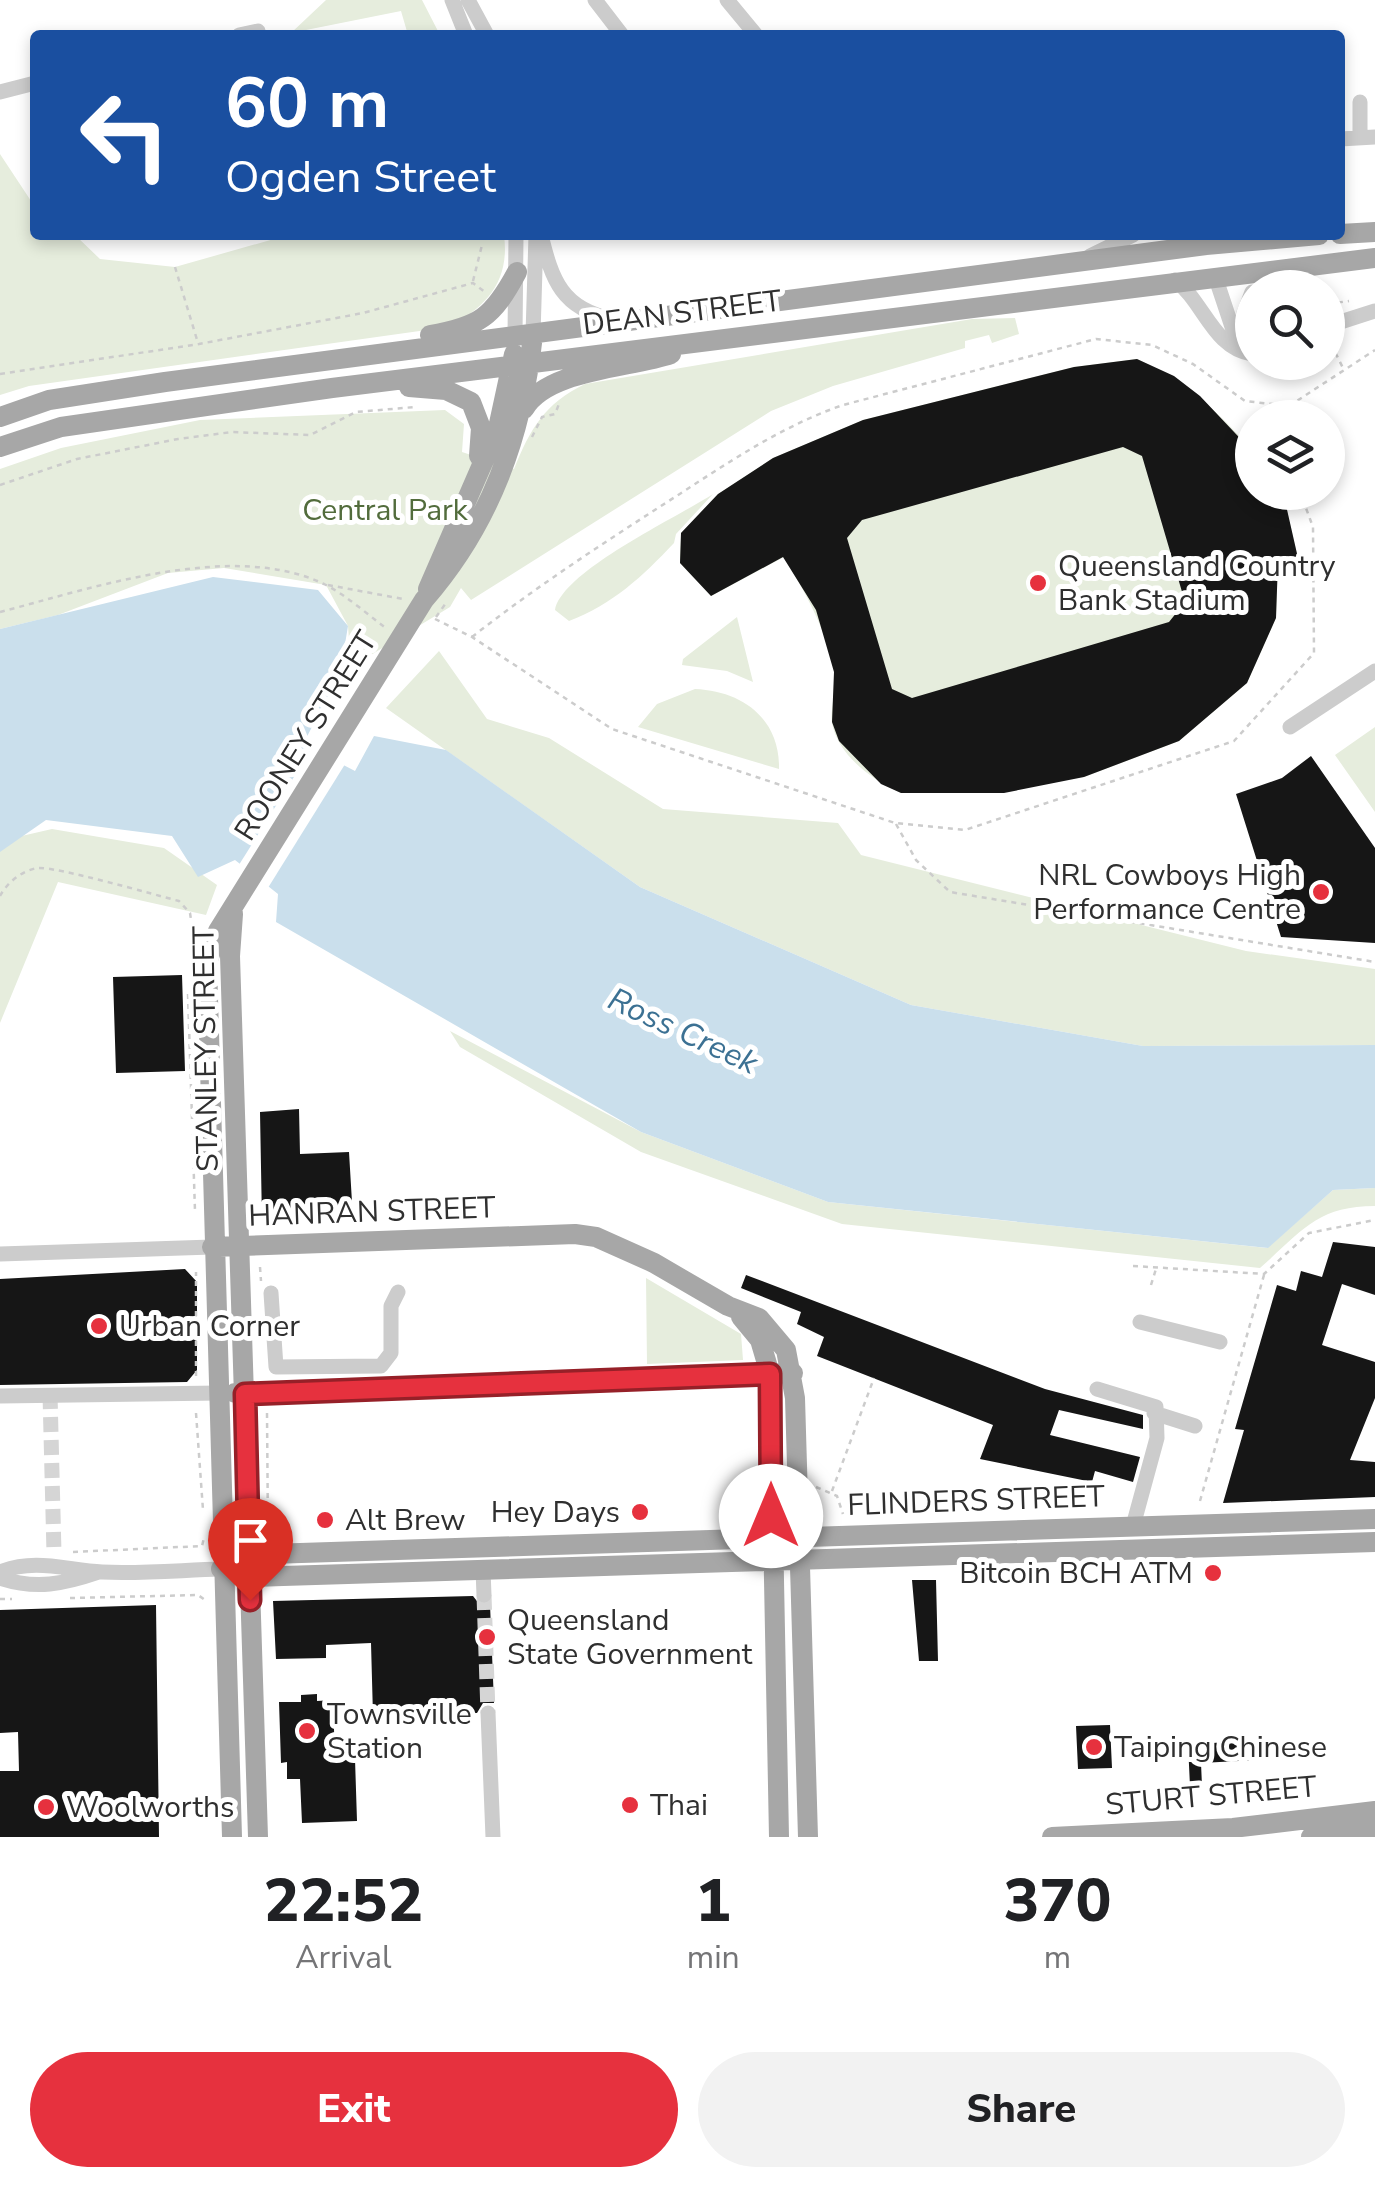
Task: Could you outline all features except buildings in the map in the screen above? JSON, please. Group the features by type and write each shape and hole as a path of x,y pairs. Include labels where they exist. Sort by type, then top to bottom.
{"main road":[{"path":"1345,234 1375,232"},
{"name":"DEAN STREET","path":"0,417 50,400 361,356 1068,266 1233,240"},
{"path":"1222,273 1223,251 1240,240"},
{"path":"1167,281 1190,245 1222,273"},
{"name":"DEAN STREET","path":"0,448 60,427 332,388 1222,273 1375,258"},
{"path":"361,356 478,324 517,272"},
{"name":"ROONEY STREET","path":"237,903 421,606 454,565 480,521 524,410 524,336"},
{"path":"524,410 536,394 558,384 720,338"},
{"name":"ROONEY STREET","path":"421,606 522,364"},
{"path":"332,388 436,388 468,399 478,414 482,437 471,492"},
{"name":"STANLEY STREET","path":"232,1837 206,976 215,936 237,903"},
{"name":"STANLEY STREET","path":"237,903 230,927 231,977 258,1837"},
{"path":"206,976 218,966 231,977"},
{"name":"HANRAN STREET","path":"212,1247 575,1234 596,1237 654,1263 766,1324 786,1350 793,1373"},
{"name":"HANRAN STREET","path":"728,1306 755,1331 770,1374"},
{"path":"220,1393 793,1373 808,1837"},
{"path":"770,1374 779,1837"},
{"name":"FLINDERS STREET","path":"221,1568 250,1554 1375,1519"},
{"name":"FLINDERS STREET","path":"221,1568 250,1577 1375,1542"},
{"name":"STURT STREET","path":"1052,1837 1233,1828 1375,1810"},
{"name":"STURT STREET","path":"1311,1837 1375,1829"}],"street":[{"path":"452,0 464,30"},
{"path":"468,0 484,30"},
{"path":"595,0 618,30"},
{"path":"727,0 752,30"},
{"path":"0,92 30,85"},
{"path":"1360,102 1367,138"},
{"name":"ROONEY STREET","path":"516,240 524,336"},
{"name":"ROONEY STREET","path":"524,336 538,240"},
{"path":"540,240 554,285 572,304 604,318 647,320"},
{"path":"1068,266 1123,240"},
{"path":"1222,273 1235,331"},
{"path":"1167,281 1193,295 1229,346 1235,348"},
{"path":"1345,321 1375,311"},
{"path":"1290,727 1375,672"},
{"name":"HANRAN STREET","path":"0,1254 212,1247"},
{"path":"271,1294 276,1367 381,1366"},
{"path":"1140,1322 1220,1342"},
{"path":"1097,1389 1195,1426"},
{"path":"0,1396 220,1393"},
{"path":"1134,1526 1157,1438 1155,1410"},
{"name":"FLINDERS STREET","path":"0,1575 18,1584 58,1586 99,1572 221,1568"},
{"path":"483,1570 484,1595"},
{"path":"488,1713 493,1837"}],"path":[{"path":"473,283 482,244"},
{"path":"176,267 199,344"},
{"path":"0,374 199,344 363,313 473,283 481,285 490,300"},
{"path":"472,637 535,587 755,446 808,417 843,405 1096,339 1124,340 1166,350 1193,364 1229,392 1250,400"},
{"path":"1345,369 1375,350"},
{"path":"1297,400 1328,380"},
{"path":"530,443 542,418 558,411 557,398"},
{"path":"0,485 77,459 204,434 310,435 356,412 426,407"},
{"path":"0,612 192,567 296,574 326,585 421,606 612,729 895,823 965,830 1234,742 1314,653 1314,527 1307,510"},
{"path":"326,585 389,630"},
{"path":"895,823 916,860 950,892 1375,962"},
{"path":"0,896 8,883 38,868 179,901 190,913 191,934 197,944"},
{"path":"1200,1501 1264,1274 1310,1233 1375,1220"},
{"path":"1134,1266 1264,1274"},
{"path":"1151,1285 1156,1268"},
{"path":"196,1270 196,1376"},
{"path":"832,1492 874,1378"},
{"path":"196,1412 204,1520"},
{"path":"267,1412 268,1536"},
{"path":"815,1487 832,1492 844,1514"},
{"path":"578,1508 578,1518 609,1517 610,1522"},
{"path":"70,1552 202,1546 204,1538"},
{"path":"60,1598 198,1595 206,1602"},
{"path":"0,1599 20,1599"}],"green space":[{"path":"326,0 422,0 437,30 407,30 401,11 294,30"},
{"path":"0,154 30,199 30,240 80,240 100,259 175,267 270,240 504,240 503,266 493,291 474,311 448,327 29,386 0,395"},
{"name":"Central Park","path":"1015,318 1019,334 992,343 989,335 965,341 965,348 833,386 771,411 471,600 461,588 450,607 351,667 348,626 326,585 224,568 168,573 58,615 0,629 0,469 61,448 200,420 445,410 464,424 462,452 514,469 540,419 559,400 585,384 972,319"},
{"name":"Queensland Country Bank Stadium","path":"1137,359 1200,398 1235,433 1235,510 1287,510 1298,559 1278,561 1276,618 1247,683 1179,741 1084,777 901,793 859,766 836,735 832,723 835,677 830,654 814,611 784,557 711,596 680,563 681,533 718,494 773,458 863,420 1074,367"},
{"path":"713,494 676,534 674,543 626,588 569,621 555,610 562,595 599,562"},
{"path":"737,617 753,682 727,671 682,665 683,659"},
{"path":"439,651 487,719 549,738 663,809 838,823 861,855 1246,951 1375,969 1375,1045 1143,1046 911,1005 640,887 386,708"},
{"path":"695,689 729,695 755,711 773,736 779,769 638,727 657,704"},
{"path":"1375,727 1375,812 1335,755"},
{"path":"52,829 164,848 217,885 206,915 58,882 0,1023 0,841"},
{"path":"450,1031 641,1132 828,1202 1267,1248 1333,1190 1375,1188 1375,1206 1338,1210 1311,1223 1260,1268 842,1224 641,1152 460,1047"},
{"path":"646,1278 741,1334 743,1360 647,1364"}],"water":[{"name":"Ross Creek","path":"213,577 318,590 348,626 340,674 303,744 355,771 374,736 446,750 640,887 911,1005 1143,1046 1375,1045 1375,1188 1333,1190 1268,1248 828,1202 641,1132 276,922 278,894 235,860 198,877 172,836 46,820 0,852 0,629"}],"pier":[{"path":"314,745 347,761 266,891 237,868"}],"tunnel":[{"path":"50,1394 54,1553"},
{"path":"484,1595 488,1713"}],"place":[{"name":"Queensland Country Bank Stadium","path":"1038,583"},
{"name":"NRL Cowboys High Performance Centre","path":"1321,892"},
{"name":"Urban Corner","path":"99,1326"},
{"name":"Hey Days","path":"640,1512"},
{"name":"Alt Brew","path":"325,1520"},
{"name":"Bitcoin BCH ATM","path":"1213,1573"},
{"name":"Queensland State Government","path":"487,1637"},
{"name":"Townsville Station","path":"307,1731"},
{"name":"Taiping Chinese","path":"1094,1747"},
{"name":"Thai","path":"630,1805"},
{"name":"Woolworths","path":"46,1807"}],"route":[{"path":"250,1600 245,1394 694,1380 770,1374 771,1516"}]}
